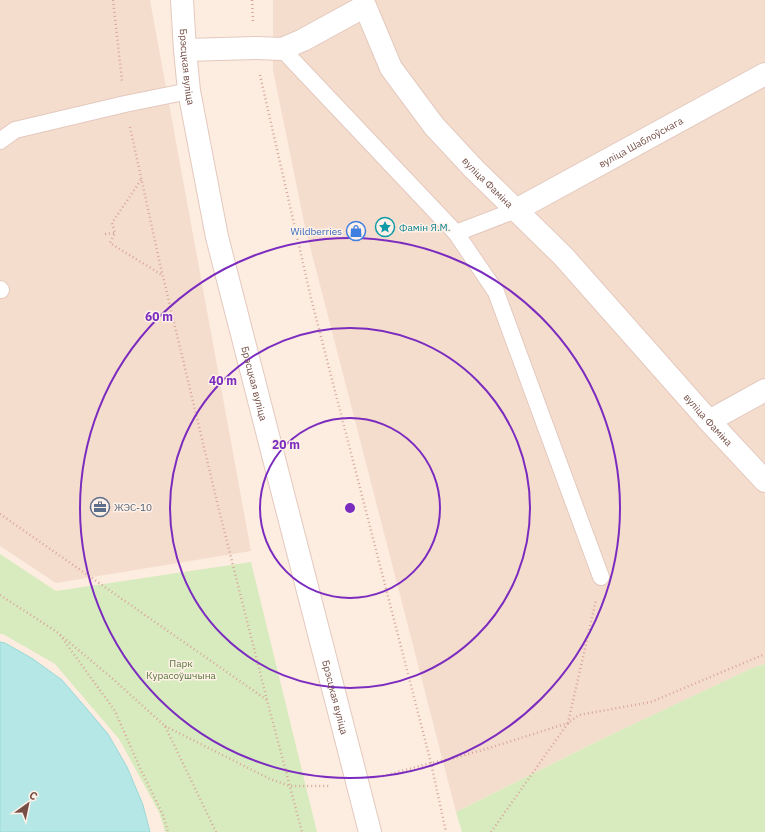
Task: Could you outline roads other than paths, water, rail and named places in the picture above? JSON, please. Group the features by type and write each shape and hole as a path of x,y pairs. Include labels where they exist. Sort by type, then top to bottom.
{"street":[{"name":"Брэсцкая вуліца","path":"182,0 189,91 217,237 370,832"},
{"name":"вуліца Фаміна","path":"185,50 256,48 282,49 303,40 365,3 391,68 434,126 474,169 563,256 709,421 765,481"},
{"name":"вуліца Шаблоўскага","path":"516,210 765,74"},
{"path":"709,421 765,390"}],"lane":[{"path":"282,49 456,233 496,292 601,577"},
{"path":"0,141 16,130 125,104 189,91"},
{"path":"456,233 516,210"}],"water":[{"path":"0,642 5,643 33,659 62,680 108,734 127,767 143,805 150,832 0,832"}],"place":[{"name":"Фамін Я.М.","path":"385,227"},
{"name":"Wildberries","path":"356,231"},
{"name":"ЖЭС-10","path":"100,507"}],"park label":[{"name":"Парк Курасоўшчына","path":"181,668"}]}
